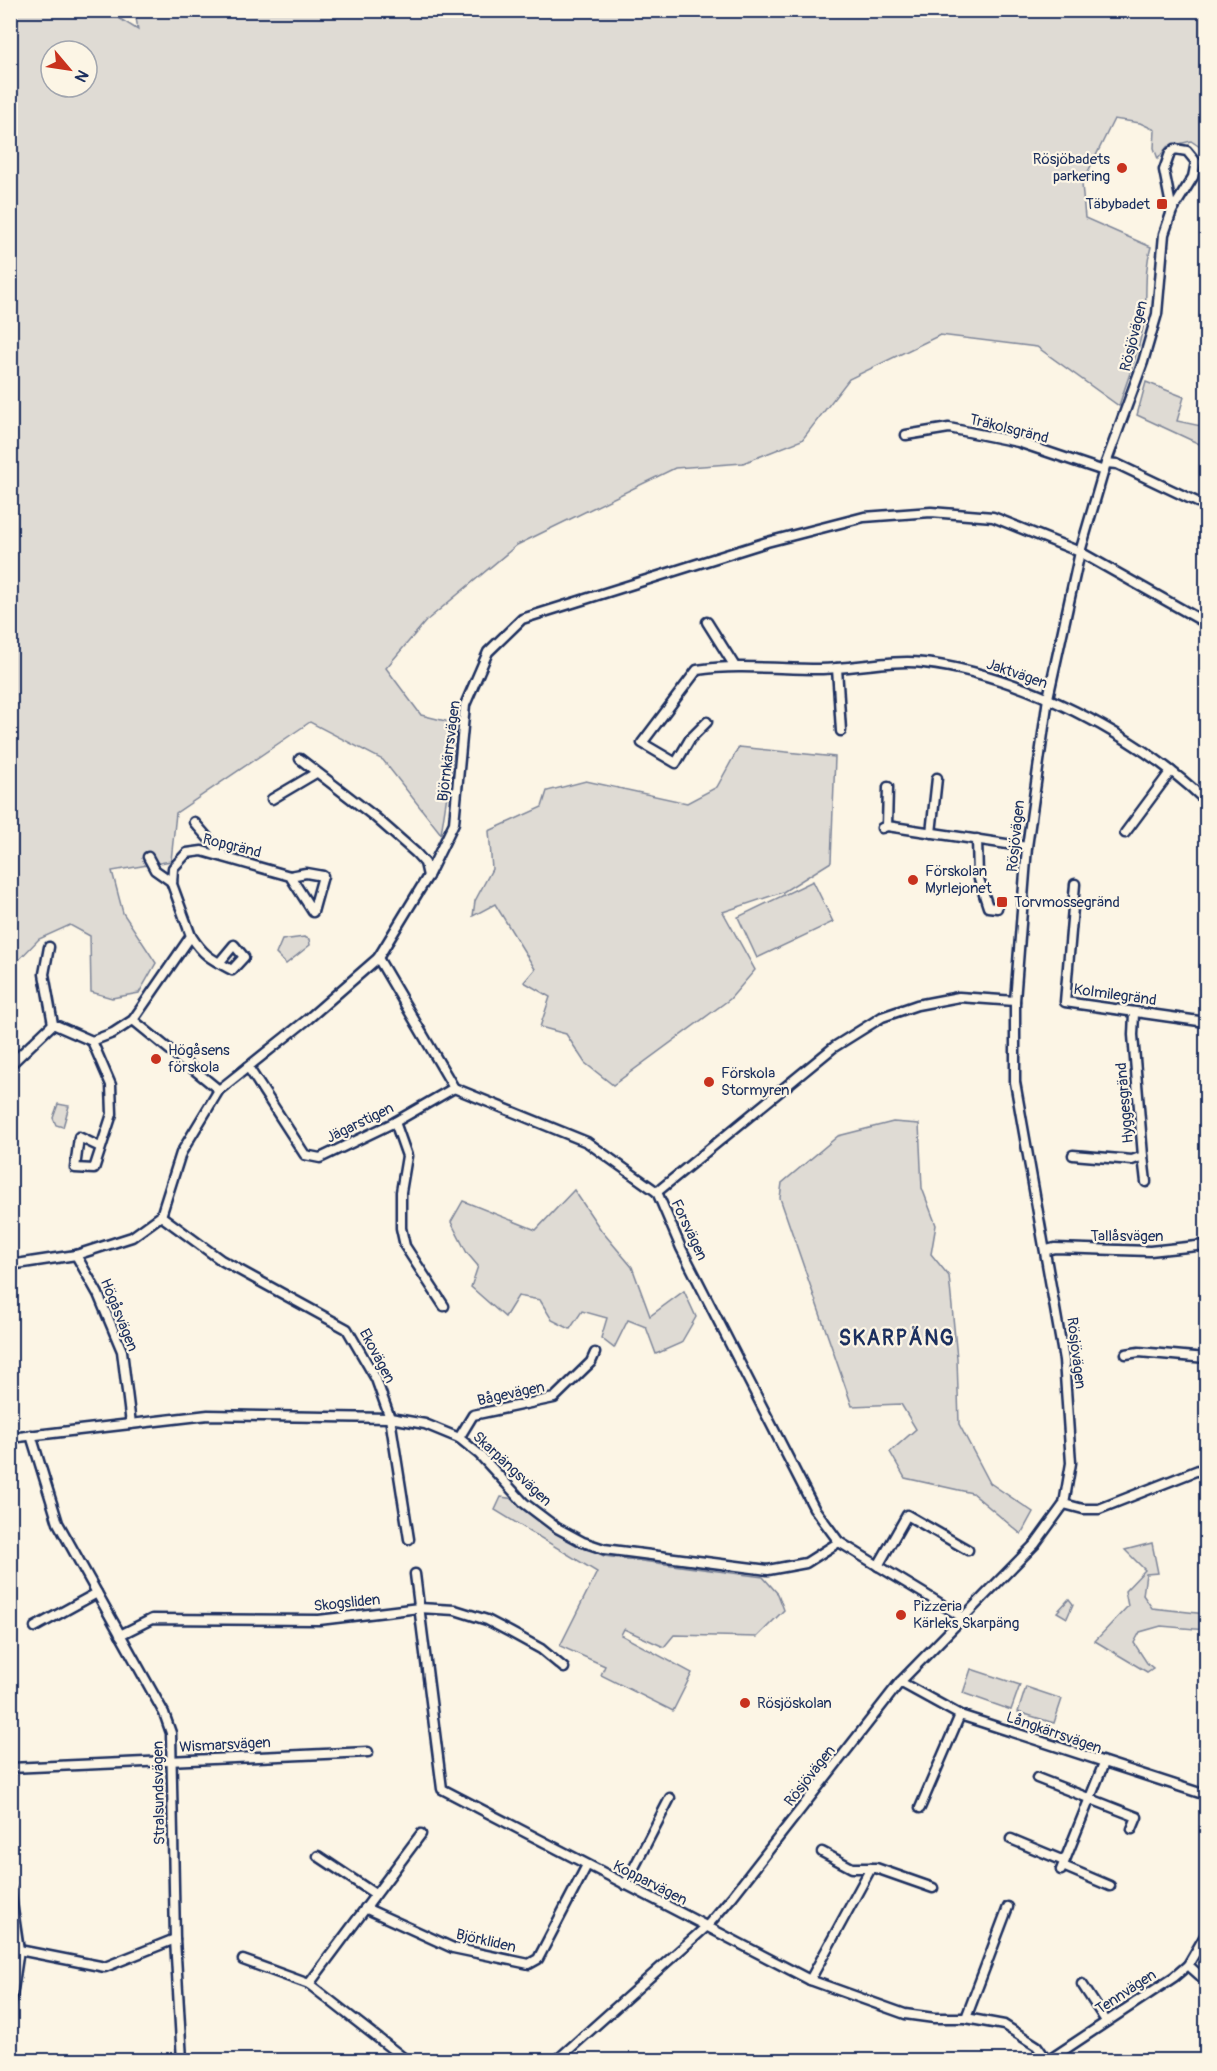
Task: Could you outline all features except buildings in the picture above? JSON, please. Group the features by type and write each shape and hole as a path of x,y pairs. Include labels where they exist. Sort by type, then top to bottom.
{"main road":[{"path":"10,2058 16,2061"}],"street":[{"name":"Rösjövägen","path":"557,2061 706,1926 900,1682 1035,1544 1064,1503 1071,1463 1064,1360 1047,1250 1023,1138 1015,1082 1015,1001 1027,847 1048,698 1080,552 1105,467 1143,362 1157,314 1164,234 1172,211 1193,177 1196,162 1187,151 1179,149 1170,153 1164,170 1172,211"},
{"name":"Träkolsgränd","path":"906,435 949,429 1018,442 1105,467"},
{"path":"1105,467 1117,464 1197,502"},
{"name":"Björnkärrsvägen","path":"161,1216 181,1153 219,1090 308,1019 378,958 428,876 454,823 465,705 488,652 522,619 767,542 864,517 932,512 993,517 1080,552 1206,623"},
{"path":"707,622 734,665"},
{"name":"Jaktvägen","path":"707,722 690,739 676,763 642,743 697,670 734,665 760,669 837,668 923,662 992,678 1048,698 1106,728 1170,771 1206,801"},
{"path":"837,668 841,731"},
{"path":"300,759 315,773 375,817 416,853 425,863 428,876"},
{"path":"1125,832 1170,771"},
{"path":"272,799 315,773"},
{"path":"931,833 937,778"},
{"path":"888,787 884,827 1027,847"},
{"path":"194,822 223,856"},
{"path":"977,839 978,876 988,907 997,908"},
{"name":"Ropgränd","path":"172,882 173,868 191,850 223,856 290,876 306,873 322,876 313,912 290,876"},
{"path":"148,857 154,870 172,882 191,936 203,955 219,963"},
{"name":"Kolmilegränd","path":"1075,884 1065,1002 1206,1022"},
{"path":"92,1041 113,1033 133,1020 191,936"},
{"path":"49,947 44,974 53,1024"},
{"path":"378,958 453,1088"},
{"path":"657,1192 834,1047 882,1017 917,1005 958,997 1015,1001"},
{"name":"Hyggesgränd","path":"1073,1155 1132,1160 1143,1156 1133,1035 1134,1013"},
{"path":"133,1020 219,1090"},
{"path":"53,1024 92,1041 111,1085 112,1114 100,1147"},
{"path":"10,1065 53,1024"},
{"name":"Jägarstigen","path":"248,1067 305,1155 320,1158 395,1122 453,1088"},
{"name":"Forsvägen","path":"453,1088 587,1142 657,1192 681,1248 814,1508 839,1542 964,1618"},
{"path":"395,1122 407,1156 401,1192 401,1228 405,1246 444,1306"},
{"path":"1143,1156 1146,1182"},
{"path":"10,1265 76,1255 132,1237 161,1216"},
{"name":"Ekovägen","path":"161,1216 221,1260 347,1329 376,1379 390,1418 409,1539"},
{"name":"Tallåsvägen","path":"1047,1250 1055,1248 1150,1251 1206,1245"},
{"name":"Högåsvägen","path":"76,1255 98,1294 122,1351 131,1425"},
{"path":"1126,1354 1139,1352 1206,1358"},
{"name":"Bågevägen","path":"459,1438 473,1415 554,1398 591,1362 595,1353"},
{"name":"Skarpängsvägen","path":"10,1438 208,1415 390,1418 425,1424 459,1438 480,1455 524,1503 556,1528 583,1542 604,1549 768,1570 806,1563 839,1542"},
{"name":"Stralsundsvägen","path":"31,1435 58,1523 164,1713 171,1733 175,1939 182,2061"},
{"path":"1064,1503 1083,1509 1099,1509 1206,1467"},
{"path":"878,1566 907,1515 968,1550"},
{"name":"Kopparvägen","path":"415,1574 442,1789 810,1980 905,2014 934,2019 966,2018 993,2022 1014,2030 1037,2046 1048,2061"},
{"path":"35,1627 97,1593"},
{"name":"Skogsliden","path":"120,1635 152,1619 319,1620 419,1608 455,1610 487,1620 541,1648 564,1668"},
{"name":"Långkärrsvägen","path":"900,1682 960,1715 1206,1795"},
{"path":"920,1808 960,1715"},
{"name":"Wismarsvägen","path":"10,1768 368,1752"},
{"path":"1063,1866 1104,1763"},
{"path":"1037,1778 1137,1817 1132,1829"},
{"path":"625,1885 670,1798"},
{"path":"309,1984 421,1834"},
{"path":"1011,1839 1063,1866 1110,1886"},
{"path":"822,1852 852,1868 871,1868 933,1887"},
{"path":"318,1856 375,1894"},
{"name":"Björkliden","path":"365,1908 453,1948 529,1964 538,1959 587,1865"},
{"path":"810,1980 871,1868"},
{"path":"10,1888 19,1950 10,2010"},
{"path":"966,2018 1008,1907"},
{"name":"Tennvägen","path":"1048,2061 1188,1965 1206,1934"},
{"path":"19,1950 105,1967 175,1939"},
{"path":"243,1960 309,1984 406,2061"},
{"path":"1188,1965 1206,1981"},
{"path":"1082,1984 1106,2021"}],"shaded area":[{"path":"11,11 113,11 117,17 138,30 135,11 1206,11 1206,151 1191,141 1167,147 1158,159 1154,148 1155,130 1140,123 1114,119 1082,184 1085,218 1151,247 1143,328 1119,406 1037,347 940,335 849,379 802,440 743,463 675,468 517,545 426,621 386,668 421,715 458,724 441,834 383,760 310,722 176,813 171,861 112,871 123,913 156,963 139,993 112,998 91,992 90,936 70,925 39,939 11,968"},
{"path":"1146,382 1184,397 1177,421 1206,427 1206,447 1137,415"},
{"path":"739,747 835,757 831,862 783,892 723,912 755,970 730,999 613,1085 585,1063 566,1034 540,1027 550,997 524,982 535,969 495,904 473,916 475,901 492,869 489,831 542,807 547,791 586,781 687,803 717,787"},
{"path":"813,881 833,922 757,958 738,917"},
{"path":"304,937 309,939 310,945 286,964 276,954 282,940"},
{"path":"58,1104 69,1106 63,1127 56,1125 53,1118"},
{"path":"893,1122 919,1124 922,1188 936,1225 931,1254 949,1276 957,1358 959,1424 990,1483 1033,1512 1021,1534 972,1493 905,1478 890,1452 916,1429 901,1404 852,1406 780,1198 782,1183 838,1136"},
{"path":"574,1190 601,1230 632,1267 650,1316 684,1291 696,1317 681,1343 656,1354 646,1327 628,1320 614,1348 601,1338 607,1318 582,1311 570,1329 552,1320 540,1300 518,1296 505,1317 471,1287 478,1266 467,1253 451,1222 463,1201 536,1230"},
{"path":"501,1497 515,1499 565,1537 604,1556 763,1577 778,1594 784,1610 757,1637 674,1635 664,1647 624,1629 621,1635 692,1673 673,1711 601,1675 605,1666 560,1646 597,1572 495,1510"},
{"path":"1152,1543 1158,1573 1146,1574 1143,1595 1152,1608 1206,1614 1206,1630 1161,1626 1140,1632 1134,1643 1153,1668 1147,1672 1095,1641 1128,1606 1125,1591 1145,1570 1125,1550"},
{"path":"1069,1599 1073,1604 1067,1618 1057,1612"},
{"path":"971,1669 1020,1685 1011,1710 963,1693"},
{"path":"1026,1687 1062,1699 1054,1723 1018,1712"}],"place":[{"name":"Rösjöbadets parkering","path":"1122,168"},
{"name":"Täbybadet","path":"1162,204"},
{"name":"Förskolan Myrlejonet","path":"913,880"},
{"name":"Torvmossegränd","path":"1002,902"},
{"name":"Högåsens förskola","path":"156,1059"},
{"name":"Förskola Stormyren","path":"709,1082"},
{"name":"Pizzeria Kärleks Skarpäng","path":"901,1615"},
{"name":"Rösjöskolan","path":"745,1703"}],"district":[{"name":"SKARPÄNG","path":"897,1338"}]}
